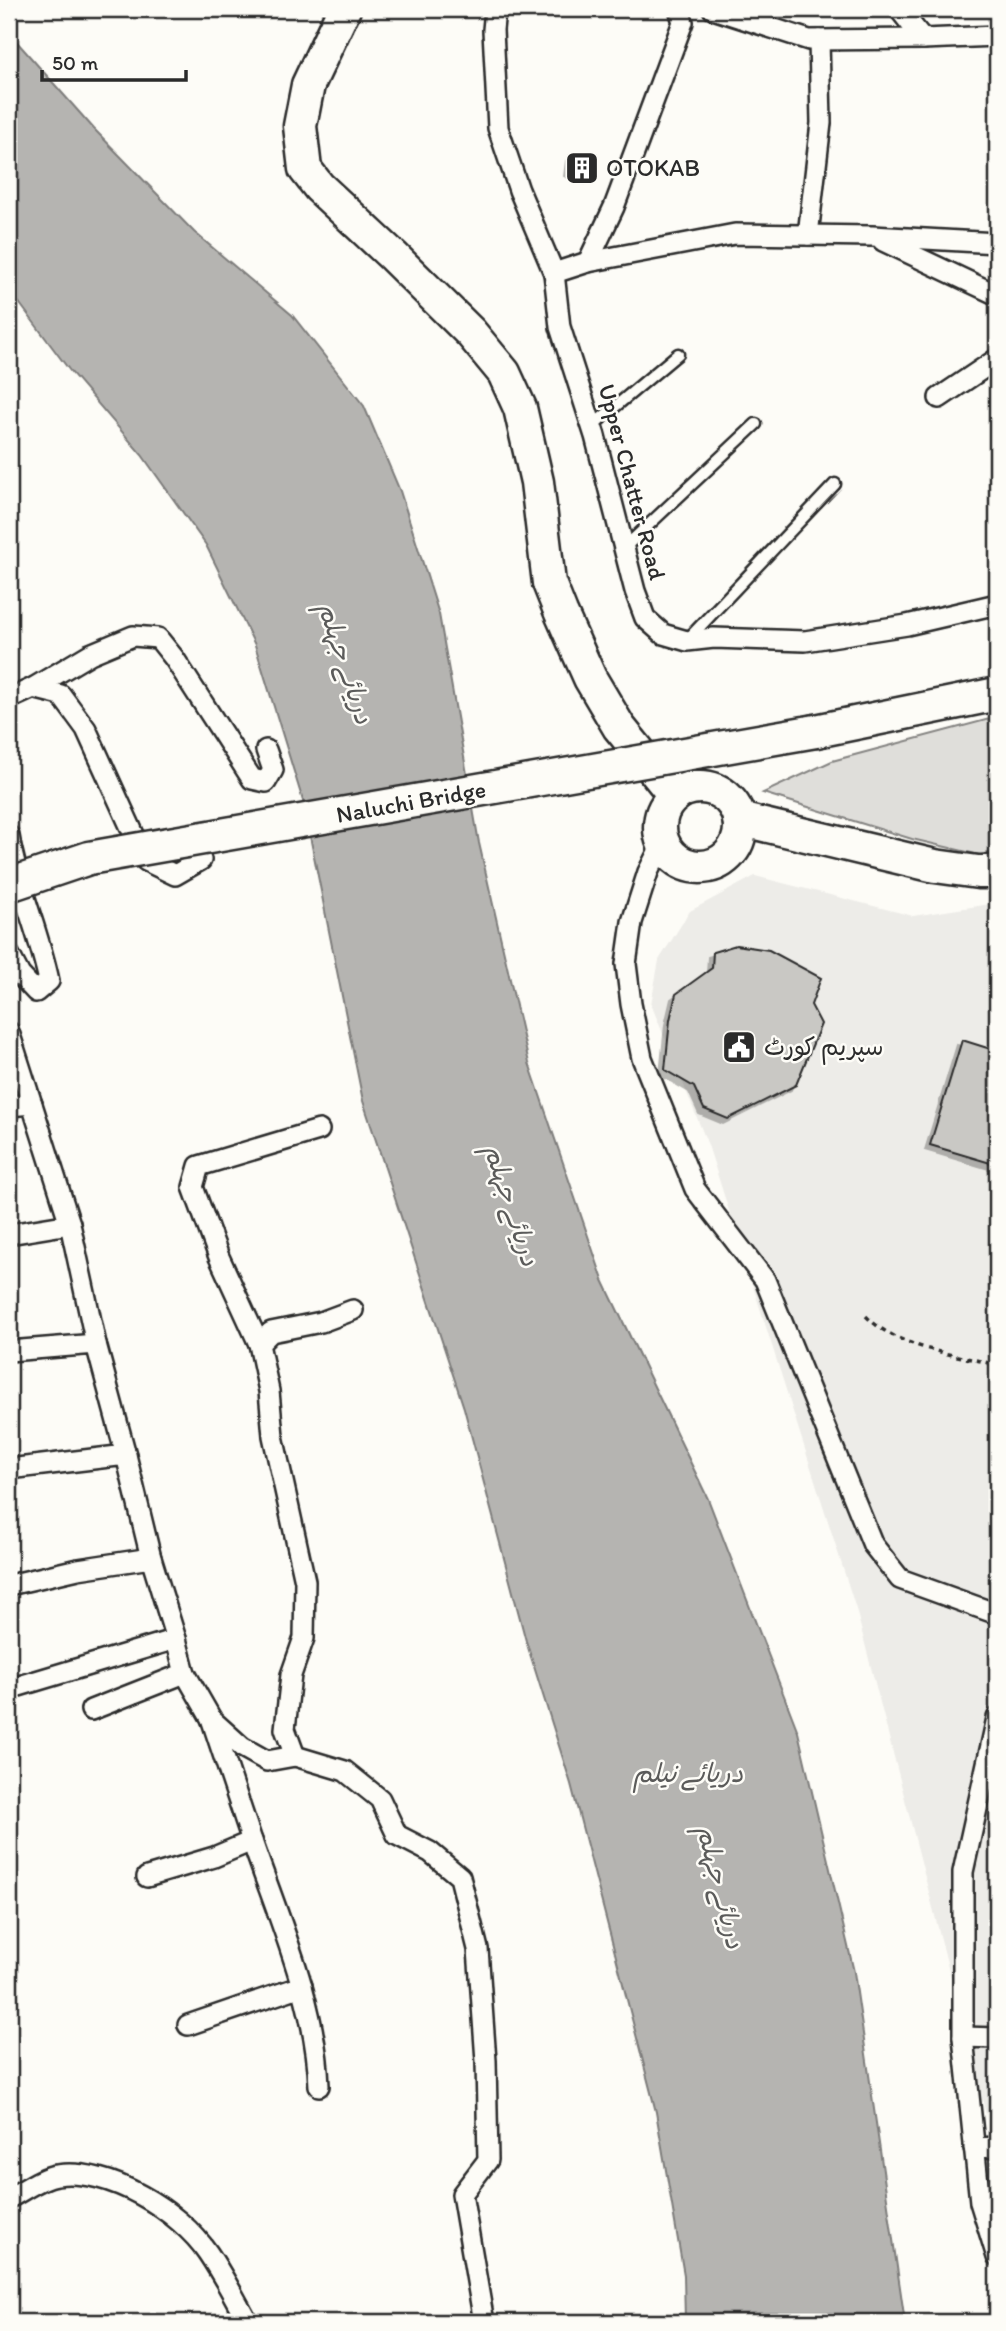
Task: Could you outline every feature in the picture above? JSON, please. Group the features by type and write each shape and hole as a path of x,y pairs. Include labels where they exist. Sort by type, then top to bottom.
{"highway":[{"path":"344,9 307,85 300,126 305,169 319,187 471,333 504,373 520,408 537,482 549,583 561,613 590,678 619,727 675,796"},
{"name":"Naluchi Bridge","path":"9,886 89,858 816,732 997,694"},
{"path":"687,789 714,789 734,806 739,819 739,833 735,846 727,857 703,867 690,866 669,853 660,829 661,817 666,805 675,796 687,789"},
{"path":"739,819 935,866 997,872"}],"street":[{"name":"Upper Chatter Road","path":"495,9 493,30 498,128 519,190 554,272 560,327 592,426 645,618 663,634 687,641 714,638 805,641 907,625 997,604"},
{"path":"588,262 614,207 683,22 679,9"},
{"path":"713,9 809,40 997,37"},
{"path":"898,9 923,39"},
{"path":"808,235 821,123 819,40"},
{"path":"554,272 588,262 735,234 872,236 997,243"},
{"path":"872,236 997,295"},
{"path":"939,398 997,359"},
{"path":"9,699 33,688 90,653 133,636 158,638 253,779 266,782 273,770 266,750"},
{"path":"33,688 61,695 86,729 146,861 175,875 201,860"},
{"path":"9,836 12,856 41,945 49,981 36,992 20,975 9,954"},
{"path":"663,842 648,872 632,922 626,964 642,1058 695,1189 765,1280 873,1545 900,1579 997,1614"},
{"path":"9,1032 70,1224 96,1344 151,1558 185,1673 212,1720 302,1986 318,2053 319,2086"},
{"path":"9,1105 32,1104"},
{"path":"295,1756 285,1729 291,1675 304,1638 305,1581 273,1436 269,1391 259,1345 219,1257 193,1187 199,1166 319,1130"},
{"path":"9,1234 70,1224"},
{"path":"259,1345 271,1332 321,1322 353,1310"},
{"path":"9,1351 96,1344"},
{"path":"9,1469 126,1455"},
{"path":"9,1585 78,1569 151,1558"},
{"path":"9,1689 176,1639"},
{"path":"91,1710 185,1673"},
{"path":"997,1718 963,1872 963,2037 980,2202 997,2257"},
{"path":"212,1720 242,1747 267,1761 295,1756 345,1771 380,1799 397,1835 430,1852 460,1877 478,1949 486,2061 488,2160 462,2194 484,2322"},
{"path":"147,1877 214,1857 252,1841"},
{"path":"188,2025 302,1986"},
{"path":"963,2037 997,2038"},
{"path":"974,2148 997,2147"},
{"path":"9,2198 54,2175 85,2173 127,2188 170,2214 207,2251 248,2322"}],"lane":[{"path":"592,426 678,354"},
{"path":"624,548 756,424"},
{"path":"687,641 835,484"}],"path":[{"path":"866,1316 884,1330 924,1347 997,1365"}],"shaded area":[{"path":"997,717 997,851 980,855 912,839 763,793 832,761"},
{"path":"755,876 913,916 997,903 997,2157 856,1609 708,1145 651,1004 659,960 690,911"}],"water":[{"name":"دریائے نیلم","path":"9,33 94,129 194,232 292,315 364,406 400,491 439,614 479,843 529,1063 603,1280 708,1499 798,1732 854,1972 905,2322 685,2322 684,2275 656,2112 571,1784 526,1641 464,1408 363,1101 303,801 255,645 206,545 142,455 70,371 9,289"}],"building":[{"name":"OTOKAB","path":"571,156 596,165 590,179 569,171"},
{"name":"سپریم کورٹ","path":"736,945 769,950 821,978 811,1005 821,1024 796,1085 728,1119 704,1109 694,1087 665,1070 670,1020 676,994 712,968 713,952"},
{"path":"962,1040 997,1051 997,1165 930,1145"}],"place":[{"name":"OTOKAB","path":"582,168"},
{"name":"سپریم کورٹ","path":"739,1047"}],"water label":[{"name":"دریائے جہلم","path":"346,663"},
{"name":"دریائے جہلم","path":"512,1205"},
{"name":"دریائے جہلم","path":"721,1887"}]}
